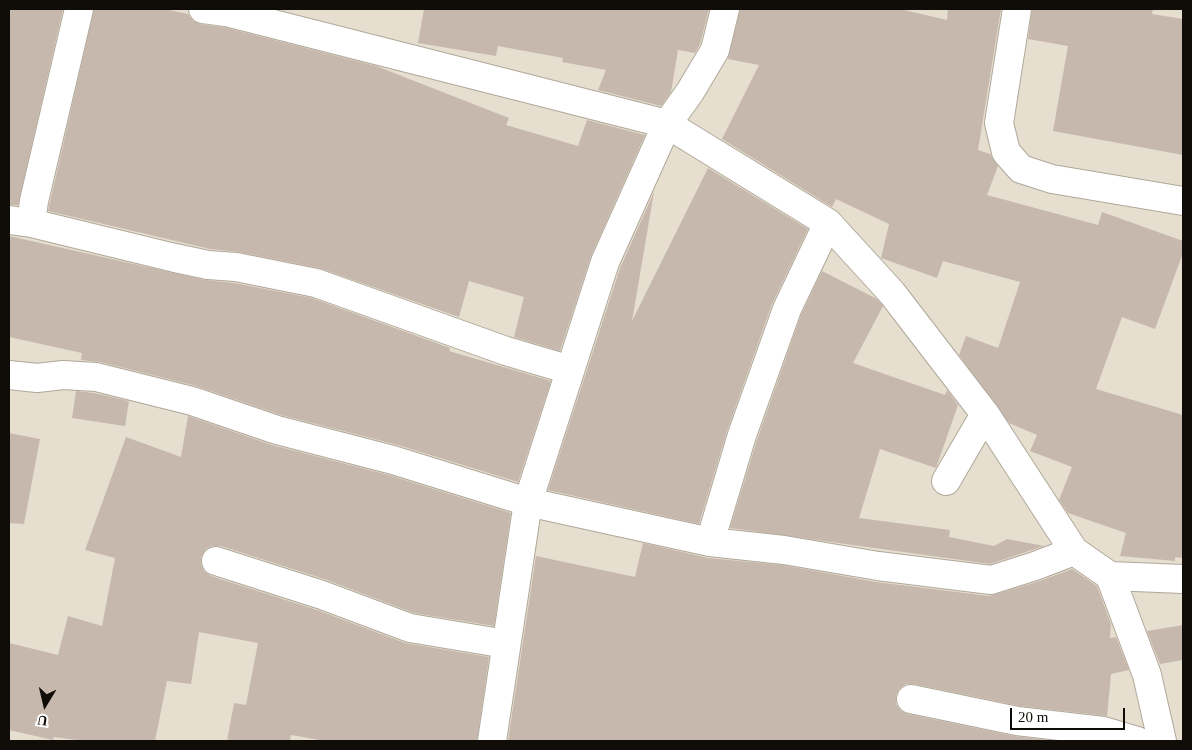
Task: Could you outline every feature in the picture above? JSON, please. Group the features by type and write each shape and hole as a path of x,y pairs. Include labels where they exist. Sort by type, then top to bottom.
{"street":[{"path":"79,9 34,201 20,221 208,265 236,267 316,283 506,351 570,370"},
{"path":"203,9 226,12 667,124 828,223 892,294 985,414 1074,551 1110,576 1183,578"},
{"path":"492,741 528,502 570,370 605,262 667,124 690,92 714,50 725,9"},
{"path":"1017,9 999,123 1006,152 1021,169 1052,179 1183,202"},
{"path":"710,542 742,435 787,309 828,223"},
{"path":"9,374 37,378 63,375 96,377 192,401 277,430 393,460 528,502 710,542 784,550 878,566 991,580 1074,551"},
{"path":"946,481 985,414"},
{"path":"216,561 322,595 410,628 506,644"},
{"path":"1110,576 1147,675 1162,741"},
{"path":"910,699 1017,721 1103,731 1137,741"}],"building":[{"path":"9,9 63,9 18,205 9,205"},
{"path":"94,9 164,9 188,14 193,21 201,24 223,27 376,66 509,118 506,125 578,146 587,120 645,135 591,256 560,351 514,337 524,297 469,281 459,317 319,268 239,252 210,249 48,211"},
{"path":"424,9 709,9 700,44 695,53 678,50 671,92 661,106 598,90 606,70 562,62 563,58 498,46 496,56 418,43"},
{"path":"740,9 900,9 947,20 948,9 1001,9 978,150 990,154 998,166 987,195 1098,225 1102,212 1183,241 1183,253 1155,329 1122,317 1096,389 1183,415 1183,558 1175,557 1175,561 1120,556 1126,533 1068,513 1059,500 1072,467 1030,451 1037,435 1009,423 959,355 966,336 998,348 1020,282 943,261 937,278 881,258 889,224 836,199 832,207 722,139 759,65 728,59"},
{"path":"1032,9 1153,9 1152,14 1183,19 1183,155 1053,131 1068,46 1028,39"},
{"path":"708,168 808,229 772,304 727,431 699,524 548,490 620,268 654,192 632,321"},
{"path":"9,236 205,280 234,283 312,298 450,348 449,351 551,381 518,482 398,445 281,415 196,386 100,362 81,360 82,353 9,337"},
{"path":"822,271 877,299 883,306 853,363 945,395 947,390 958,405 936,468 880,449 859,518 950,530 949,537 994,546 1007,539 1044,546 990,564 730,528 757,440 801,315"},
{"path":"76,391 129,401 125,426 72,418"},
{"path":"188,416 272,445 389,475 511,513 494,626 414,613 327,580 221,546 213,546 206,549 201,557 204,571 211,576 317,610 405,643 489,657 477,741 325,741 291,735 290,741 227,741 234,703 246,705 258,643 199,632 191,684 167,681 155,741 84,741 54,737 53,740 9,730 9,643 58,655 68,616 102,626 115,558 85,550 126,437 181,457"},
{"path":"9,433 40,439 24,524 9,523"},
{"path":"643,543 708,558 782,565 876,582 989,596 1040,581 1072,569 1097,586 1111,624 1110,638 1116,637 1129,670 1111,674 1107,716 1020,706 914,684 906,684 899,689 896,695 896,704 901,711 908,714 1014,736 1056,741 508,741 536,556 635,577"},
{"path":"1183,625 1183,660 1160,664 1147,631"}]}
